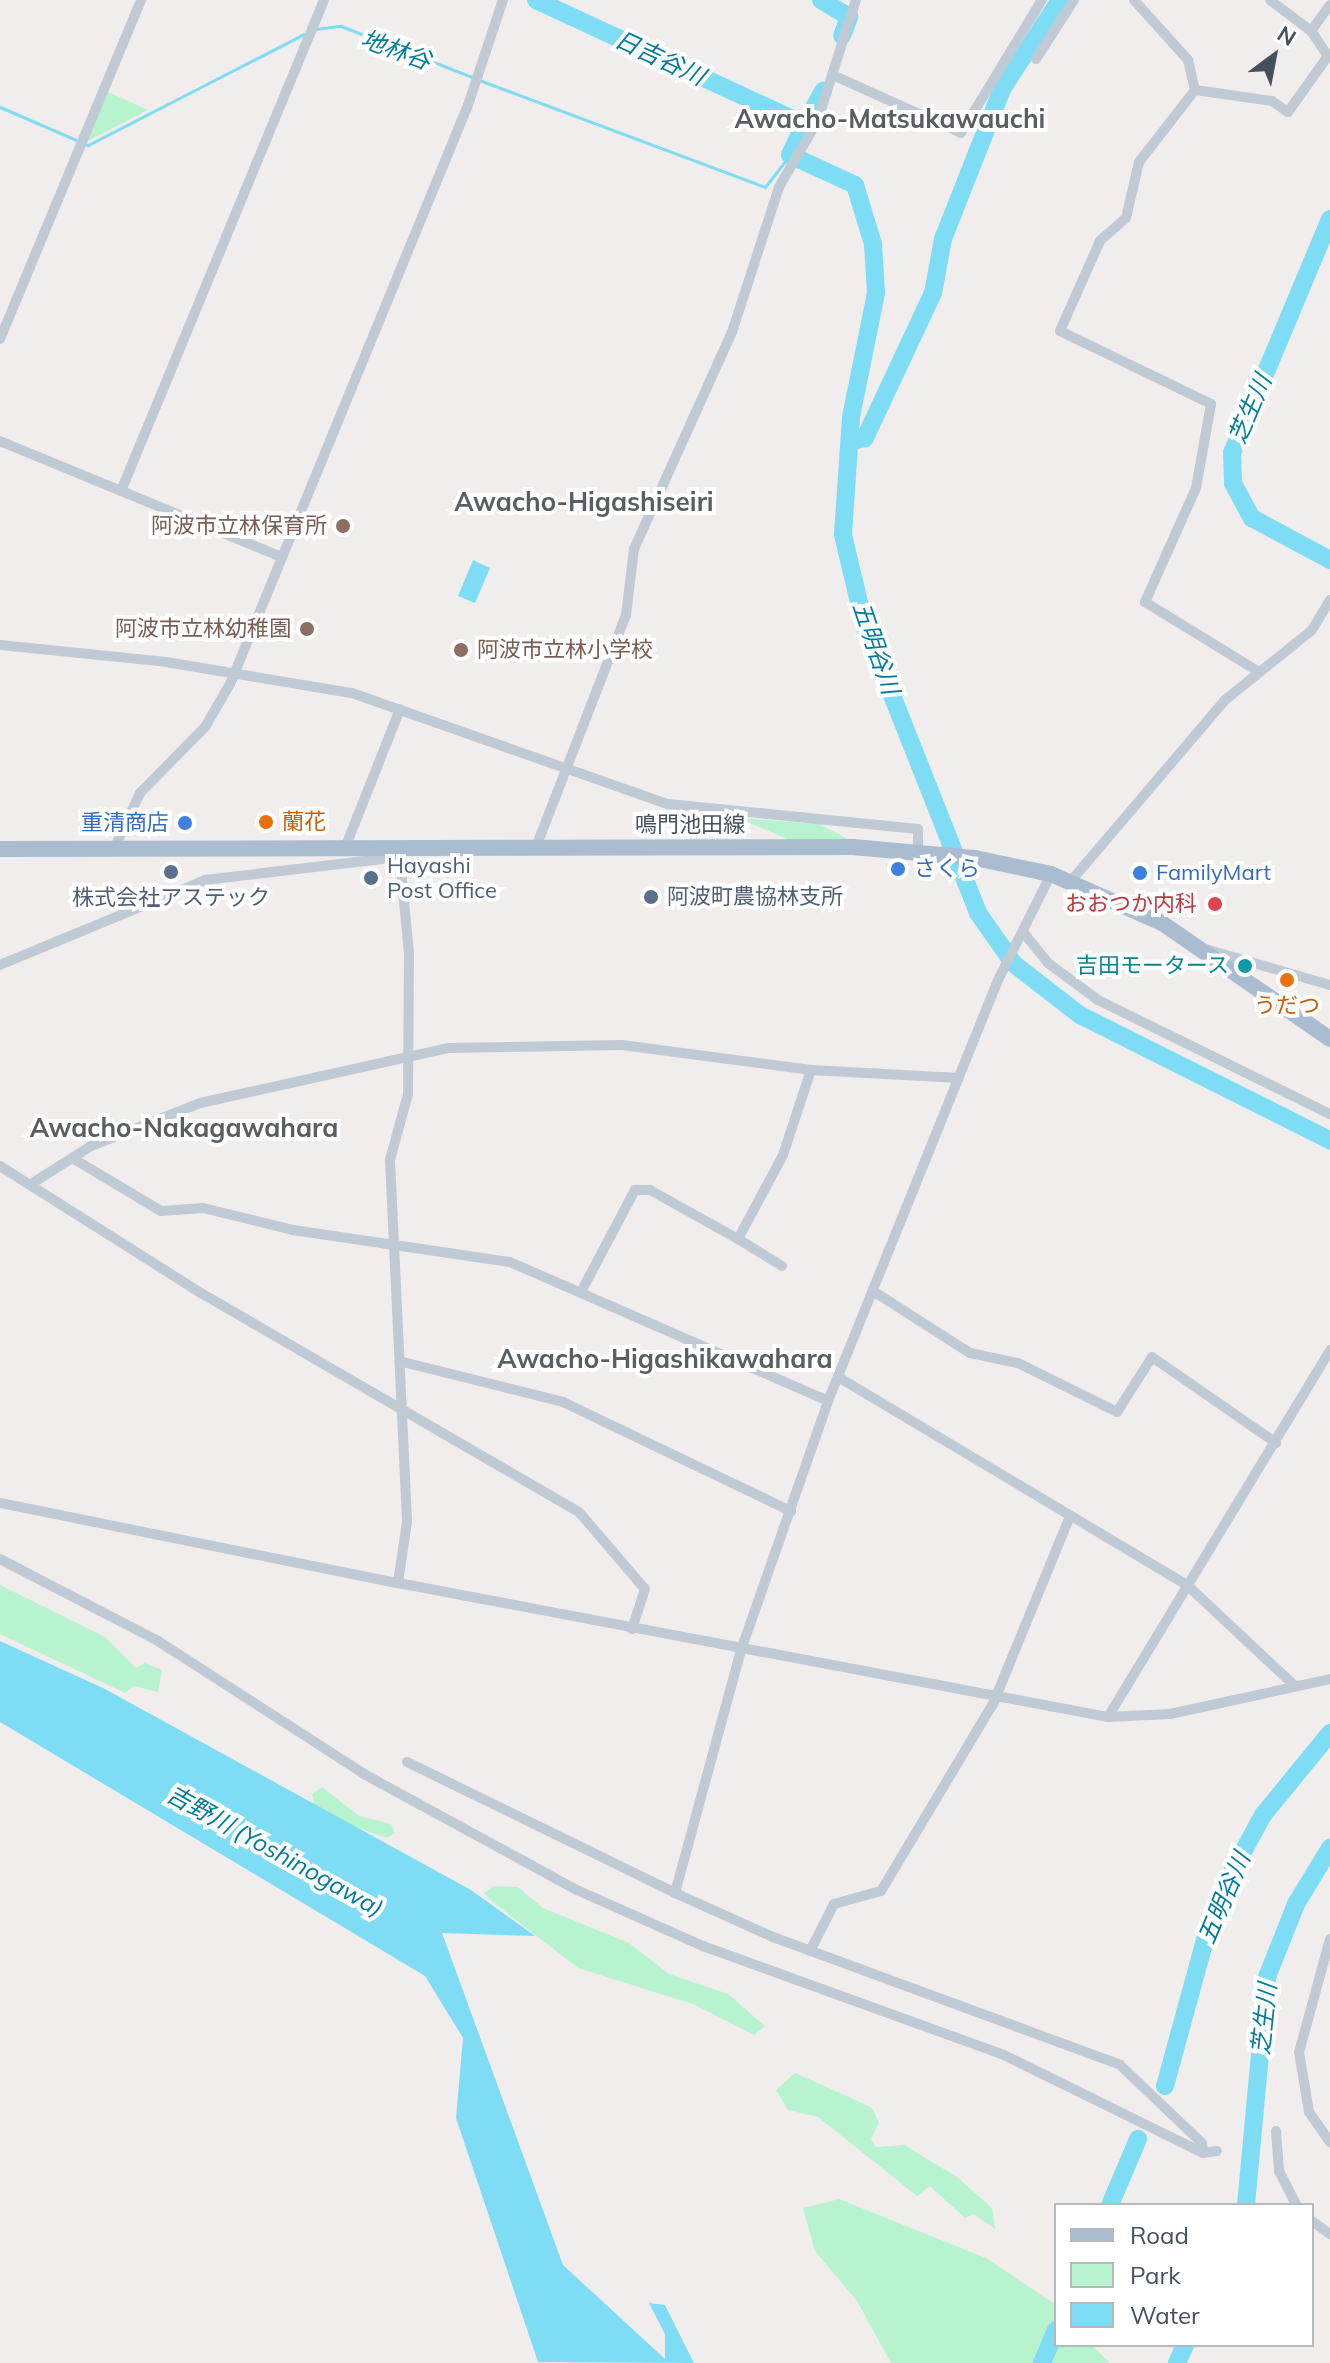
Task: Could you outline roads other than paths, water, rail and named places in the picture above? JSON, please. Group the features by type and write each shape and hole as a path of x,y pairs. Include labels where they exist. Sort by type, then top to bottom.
{"main road":[{"name":"鳴門池田線","path":"0,849 345,848 399,852 536,847 925,851 975,858 1071,881 1198,948 1330,1039"}],"street":[{"path":"0,339 141,0"},
{"path":"121,491 324,0"},
{"path":"114,849 140,793 205,727 234,673 476,78 503,0"},
{"path":"536,847 564,768 626,615 634,549 732,332 791,168 812,132 835,76 856,0"},
{"path":"835,76 961,133 1042,0"},
{"path":"1036,59 1074,0"},
{"path":"1134,0 1188,60 1195,90"},
{"path":"1195,90 1272,101 1288,112 1328,56 1311,31 1270,0"},
{"path":"1311,31 1330,5"},
{"path":"1195,90 1139,162 1126,218 1100,241 1060,331 1211,404 1196,488 1145,602 1256,670"},
{"path":"0,441 281,557"},
{"path":"1071,881 1256,670 1312,630 1330,600"},
{"path":"0,645 234,673 400,709 693,810 918,829 925,851"},
{"path":"345,848 400,709"},
{"path":"0,965 205,880 399,852 409,1056 405,1116 390,1160 403,1362 401,1408 407,1522 398,1583"},
{"path":"675,1893 741,1650 828,1401 1003,969 1051,874"},
{"path":"1022,934 1048,963 1098,1000 1330,1114"},
{"path":"1198,948 1330,985"},
{"path":"31,1184 74,1159 200,1103 409,1056 584,1043 811,1070 959,1078"},
{"path":"738,1239 783,1155 811,1070"},
{"path":"74,1159 161,1211 203,1208 293,1230 510,1262 582,1290 828,1401"},
{"path":"0,1166 401,1408 532,1481 611,1543 645,1589 632,1629"},
{"path":"582,1290 635,1190 650,1190 782,1266"},
{"path":"873,1291 970,1353 1018,1363 1117,1412 1152,1357 1276,1443"},
{"path":"1108,1717 1330,1350"},
{"path":"403,1362 563,1402 791,1511"},
{"path":"838,1377 1187,1585 1295,1686"},
{"path":"0,1503 632,1629 1108,1717 1170,1714 1330,1679"},
{"path":"810,1951 834,1904 881,1891 996,1696 1070,1516"},
{"path":"0,1559 158,1641 364,1774 577,1890 714,1951 1073,2083 1203,2153 1217,2151"},
{"path":"407,1762 675,1893 810,1951 1120,2065 1202,2143 1203,2153"},
{"path":"1330,1939 1299,2052 1309,2112 1330,2142"},
{"path":"1276,2131 1279,2171 1295,2203"}],"water":[{"path":"473,560 490,568 475,603 458,596"},
{"name":"吉野川 (Yoshinogawa)","path":"0,1641 105,1689 471,1890 535,1936 442,1933 563,2265 665,2359 665,2334 649,2303 665,2305 694,2363 538,2362 456,2118 463,2038 425,1976 0,1722"}],"waterway":[{"name":"五明谷川","path":"536,0 792,119 801,132 790,155 855,185 873,244 876,293 851,417 843,535 865,627 978,913 1014,964 1080,1015 1330,1140"},
{"path":"821,0 849,17 842,36"},
{"name":"五明谷川","path":"851,441 865,438 933,293 943,239 1002,89 1060,0"},
{"name":"地林谷","path":"315,29 341,26 472,77"},
{"name":"地林谷","path":"0,107 88,145 308,32"},
{"name":"地林谷","path":"479,80 765,187 790,155"},
{"path":"801,132 823,91"},
{"name":"芝生川","path":"1330,219 1232,453 1233,483 1252,518 1330,560"},
{"name":"五明谷川","path":"1165,2086 1210,1922 1233,1870 1263,1815 1330,1733"},
{"name":"芝生川","path":"1246,2203 1267,1977 1296,1904 1330,1848"},
{"name":"五明谷川","path":"1111,2203 1138,2139"},
{"name":"五明谷川","path":"1042,2363 1054,2335"},
{"name":"芝生川","path":"1177,2363 1184,2347"}],"place":[{"name":"阿波市立林保育所","path":"343,526"},
{"name":"阿波市立林幼稚園","path":"307,629"},
{"name":"阿波市立林小学校","path":"461,650"},
{"name":"蘭花","path":"266,822"},
{"name":"重清商店","path":"185,823"},
{"name":"さくら","path":"898,869"},
{"name":"株式会社アステック","path":"171,872"},
{"name":"FamilyMart","path":"1140,873"},
{"name":"Hayashi Post Office","path":"371,878"},
{"name":"阿波町農協林支所","path":"651,897"},
{"name":"おおつか内科","path":"1215,904"},
{"name":"吉田モータース","path":"1245,966"},
{"name":"うだつ","path":"1287,980"}],"district":[{"name":"Awacho-Matsukawauchi","path":"890,119"},
{"name":"Awacho-Higashiseiri","path":"584,502"},
{"name":"Awacho-Nakagawahara","path":"184,1128"},
{"name":"Awacho-Higashikawahara","path":"665,1359"}],"water label":[{"name":"日吉谷川","path":"660,58"}]}
